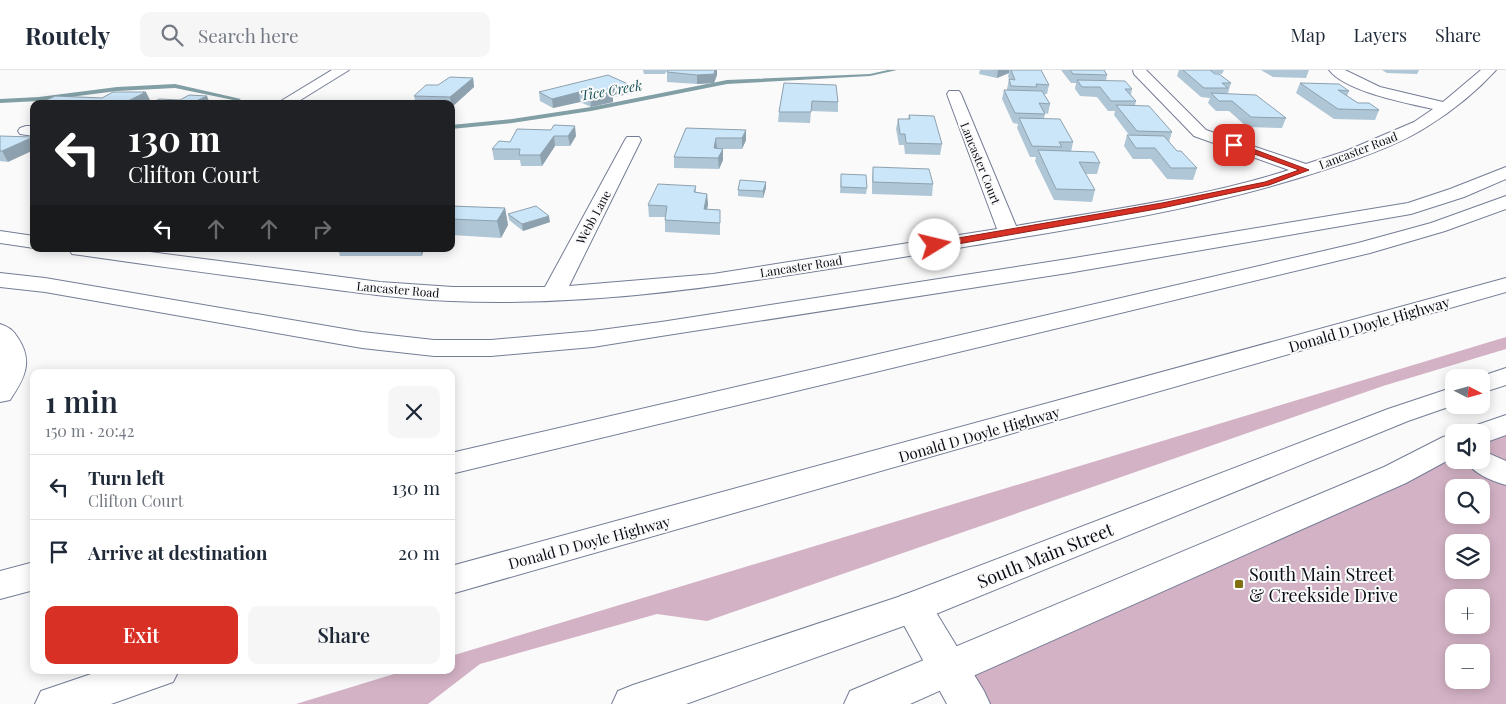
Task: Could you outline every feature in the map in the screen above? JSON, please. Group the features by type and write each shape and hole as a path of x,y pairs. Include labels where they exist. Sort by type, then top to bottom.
{"main road":[{"path":"290,100 342,70"},
{"path":"1336,70 1347,78 1374,89 1446,107"},
{"name":"Lancaster Road","path":"102,252 380,289 453,294 553,294 635,289 713,281 1162,206 1267,183 1352,155 1420,125 1446,107 1489,70"},
{"path":"1139,72 1200,133 1306,170"},
{"name":"Lancaster Court","path":"954,94 1009,233"},
{"name":"Webb Lane","path":"553,294 633,140"},
{"path":"0,280 45,285 362,340 460,349 524,346 593,339 1059,268 1402,210 1457,193 1506,172"},
{"path":"455,463 1362,248 1438,227 1506,202"},
{"path":"0,238 30,242"},
{"name":"Donald D Doyle Highway","path":"455,579 1506,285"},
{"path":"0,332 8,340 15,353 14,371 0,394"},
{"path":"1490,382 1506,376"},
{"name":"South Main Street","path":"633,704 913,607 1398,415 1445,398"},
{"path":"1490,432 1506,424"},
{"path":"865,704 1445,454"},
{"path":"1490,463 1506,474"},
{"path":"0,585 30,577"},
{"path":"913,607 969,704"},
{"path":"56,704 148,674"}],"shaded area":[{"path":"1506,337 1506,349 1383,386 707,621 657,614 480,664 428,704 296,704 394,674 455,674 455,655"},
{"path":"1506,424 1506,704 969,704 949,669 1445,448 1445,469 1490,469 1490,430"}],"building":[{"path":"668,70 715,70 714,74 697,75 667,72"},
{"path":"1011,70 1041,70 1049,85 1036,84 1037,87 1011,86 1009,79 1015,80"},
{"path":"1070,70 1104,70 1107,75 1073,74"},
{"path":"1183,70 1210,70 1231,83 1222,83 1228,88 1204,88"},
{"path":"608,75 628,84 607,89 612,92 590,97 579,92 552,99 539,92"},
{"path":"450,77 473,78 450,97 414,96 426,85 438,85"},
{"path":"1077,80 1125,81 1132,89 1125,89 1136,101 1111,101 1100,87 1082,87"},
{"path":"784,83 836,85 838,102 812,101 811,112 779,112"},
{"path":"1300,83 1339,84 1349,91 1338,90 1358,103 1369,103 1379,110 1338,109"},
{"path":"1004,90 1042,91 1050,104 1039,103 1045,114 1015,113"},
{"path":"113,92 146,92 130,100 46,100 55,96 102,98"},
{"path":"1211,93 1256,95 1286,118 1251,117 1232,101 1219,101"},
{"path":"189,95 207,96 198,100 180,100"},
{"path":"1116,105 1149,106 1172,132 1137,131"},
{"path":"909,115 934,116 942,144 906,143 905,134 900,134 898,119 910,119"},
{"path":"1019,118 1060,119 1073,142 1059,142 1062,147 1032,146"},
{"path":"554,125 575,126 568,136 554,136 540,155 519,155 520,149 492,149 499,141 510,142 517,129 551,130"},
{"path":"686,128 746,130 742,138 716,138 714,148 723,149 718,158 674,157"},
{"path":"1127,135 1164,136 1177,151 1181,151 1197,168 1171,168 1155,148 1136,148"},
{"path":"0,136 30,137 30,138 0,151"},
{"path":"1038,150 1094,152 1100,163 1079,162 1095,190 1056,189"},
{"path":"873,167 929,169 933,184 873,182"},
{"path":"841,174 866,175 867,188 841,187"},
{"path":"740,180 766,182 763,191 738,190"},
{"path":"658,184 696,186 694,192 707,194 704,209 720,210 720,223 665,220 667,206 648,205"},
{"path":"455,206 505,208 497,221 455,219"},
{"path":"536,206 549,216 522,224 508,214"}],"waterway":[{"name":"Tice Creek","path":"455,127 512,121 591,109 727,82 870,75 895,70"},
{"name":"Tice Creek","path":"0,101 39,99 117,89 175,86 238,99"}],"place":[{"name":"South Main Street & Creekside Drive","path":"1239,584"}],"route":[{"path":"935,245 1162,206 1267,183 1306,170 1234,145"}]}
